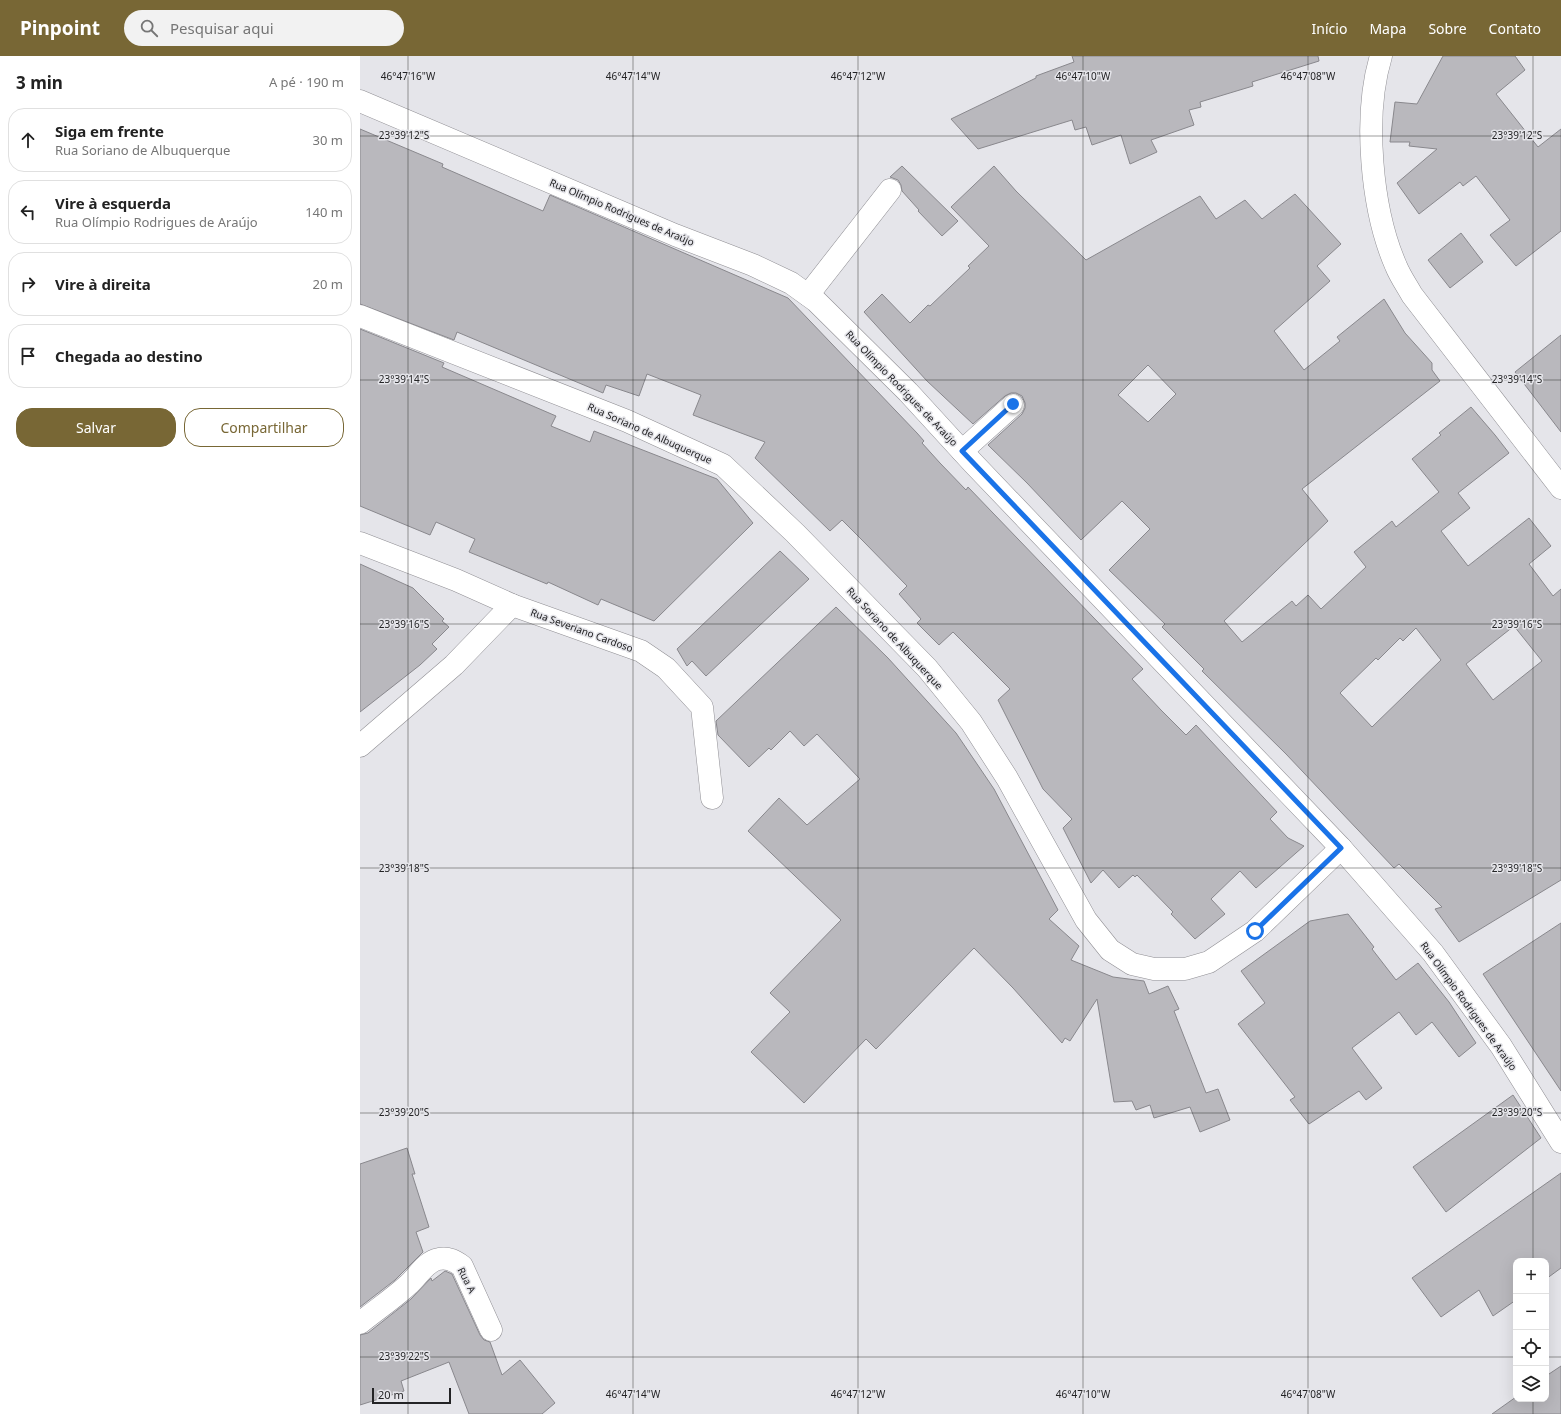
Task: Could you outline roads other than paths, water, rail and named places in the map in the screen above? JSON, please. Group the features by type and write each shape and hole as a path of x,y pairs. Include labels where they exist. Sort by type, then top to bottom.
{"street":[{"path":"1380,56 1371,120 1373,176 1384,227 1396,266 1412,296 1561,488"},
{"name":"Rua Olímpio Rodrigues de Araújo","path":"360,101 675,235 752,265 791,283 816,301 902,386 962,451 1341,848 1433,953 1501,1046 1561,1142"},
{"path":"808,296 890,190"},
{"name":"Rua Soriano de Albuquerque","path":"360,316 626,421 722,465 795,533 927,668 966,716 1007,778 1086,920 1110,950 1132,964 1154,969 1185,969 1209,962 1255,931 1341,848"},
{"path":"962,451 1013,404"},
{"name":"Rua Severiano Cardoso","path":"360,543 456,580 512,605 641,651 666,668 702,707 712,798"},
{"path":"360,746 454,665 512,605"},
{"name":"Rua A","path":"360,1323 409,1284 422,1269 438,1259 456,1262 462,1266 491,1330"}]}
